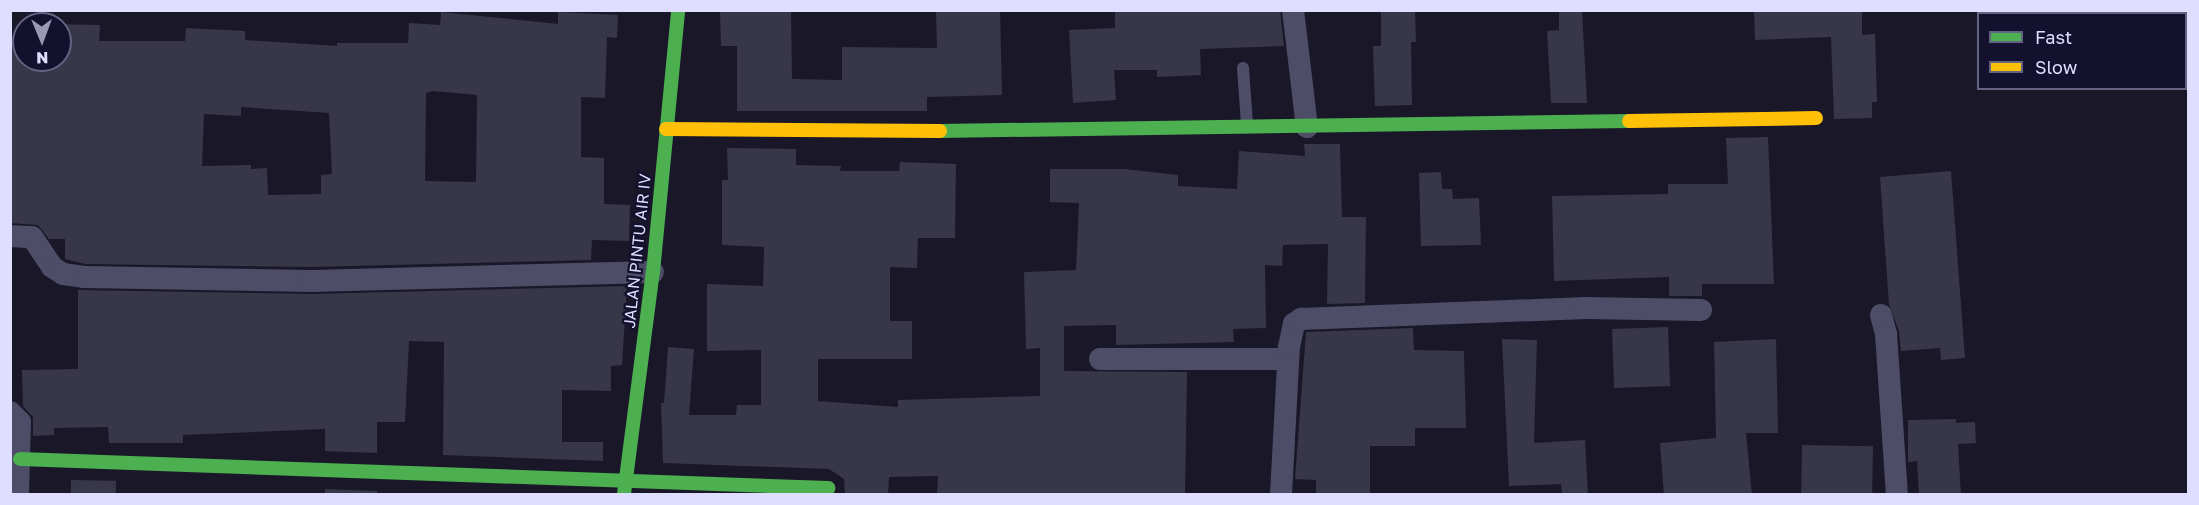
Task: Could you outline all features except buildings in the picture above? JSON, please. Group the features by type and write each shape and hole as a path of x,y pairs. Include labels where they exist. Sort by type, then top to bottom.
{"street":[{"name":"JALAN PINTU AIR IV","path":"624,495 653,272 678,10"},
{"path":"1293,10 1307,127"},
{"path":"666,129 1247,128 1816,118"},
{"path":"10,236 32,237 52,267 63,274 84,277 312,281 653,272"},
{"path":"1281,495 1288,359 1294,324 1312,316 1586,308 1701,310"},
{"path":"1881,315 1886,334 1897,495"},
{"path":"1100,359 1288,359"},
{"path":"10,412 20,422 18,495"},
{"path":"20,459 625,478 828,488"}],"lane":[{"path":"1243,68 1247,128"}],"traffic: fast":[{"path":"624,494 653,272 678,10"},
{"path":"940,131 1629,121"},
{"path":"20,459 828,488"}],"traffic: slow":[{"path":"1629,121 1816,118"},
{"path":"666,129 940,131"}]}
